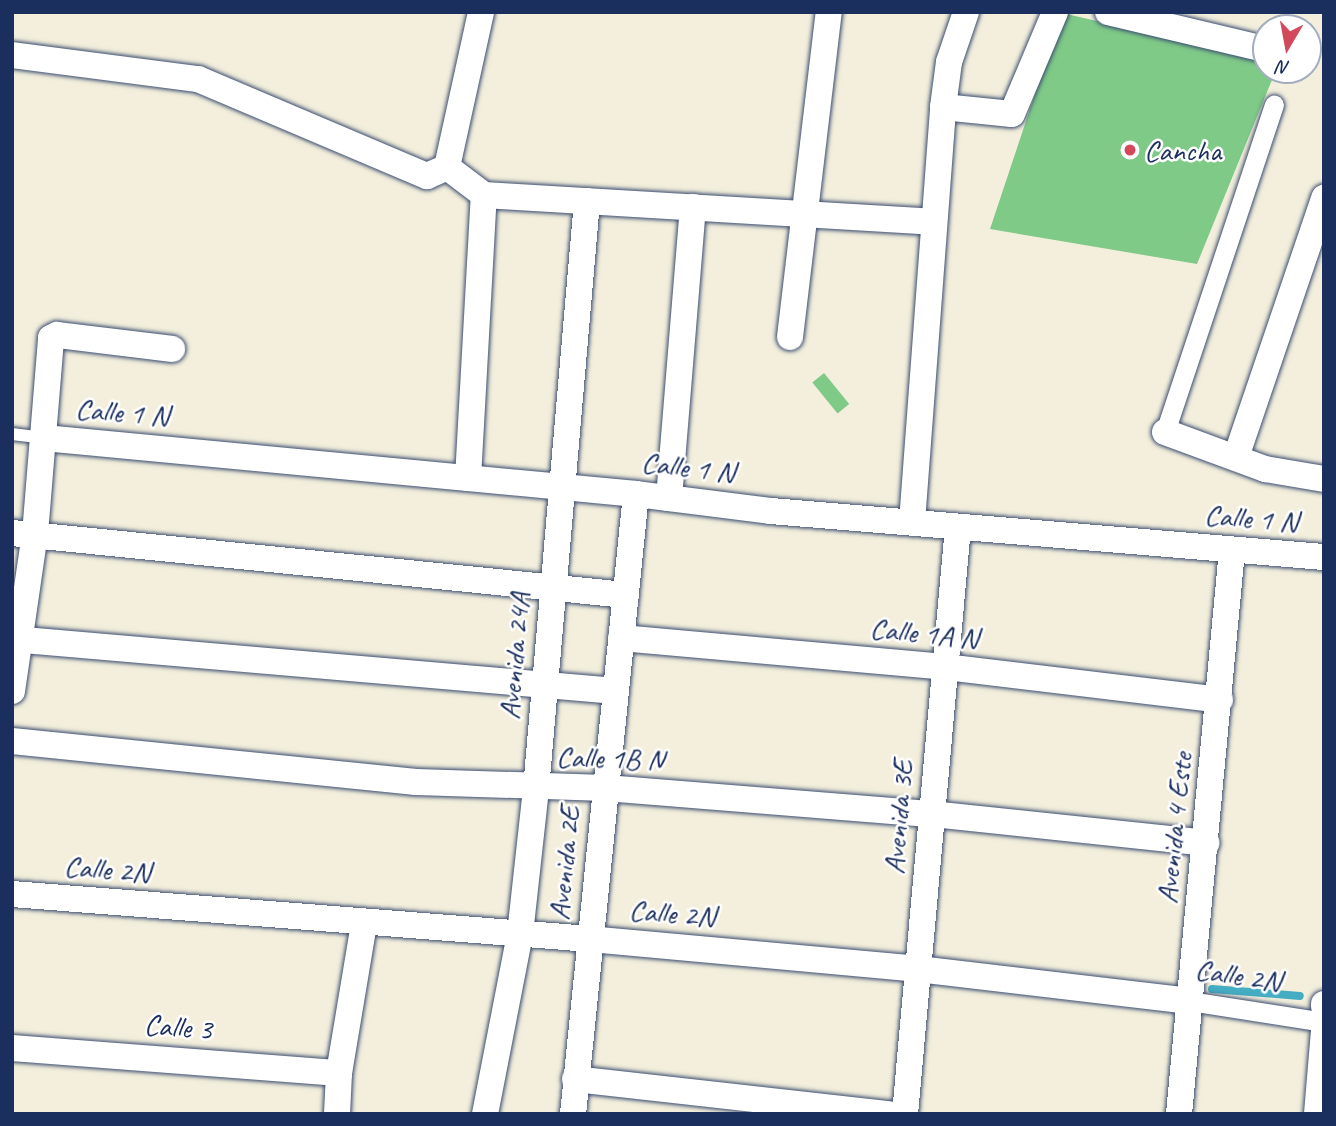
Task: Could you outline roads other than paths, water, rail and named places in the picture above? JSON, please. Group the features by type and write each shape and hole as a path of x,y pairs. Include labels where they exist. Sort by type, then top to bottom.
{"street":[{"path":"447,167 481,12"},
{"path":"790,337 802,214 829,12"},
{"path":"912,522 932,222 943,107 949,62 966,12"},
{"path":"943,107 1012,114 1055,12"},
{"path":"1108,12 1252,46"},
{"path":"12,55 198,79 427,176 447,167"},
{"path":"1274,105 1165,432 1265,469 1324,479"},
{"path":"447,167 484,195 932,222"},
{"path":"468,478 484,195"},
{"path":"1236,457 1324,198"},
{"name":"Avenida 24A","path":"485,1114 520,934 546,685 587,201"},
{"path":"668,498 693,207"},
{"path":"12,691 24,533 44,438 48,346 57,335 172,349"},
{"name":"Calle 1 N","path":"44,438 958,527 1324,557"},
{"name":"Avenida 2E","path":"573,1114 636,494"},
{"name":"Avenida 3E","path":"905,1114 958,527"},
{"path":"24,533 626,595"},
{"name":"Avenida 4 Este","path":"1179,1114 1232,550"},
{"name":"Calle 1A N","path":"621,638 945,667 1220,700"},
{"path":"17,639 615,691"},
{"name":"Calle 1B N","path":"12,741 403,780 536,789 606,788 932,814 1206,843"},
{"name":"Calle 2N","path":"12,894 590,939 918,969 1190,1001 1324,1022"},
{"path":"337,1114 339,1073 364,923"},
{"path":"1317,1114 1324,1031"},
{"name":"Calle 3","path":"12,1048 339,1073"},
{"path":"575,1079 889,1114"}],"lane":[{"path":"12,434 44,438"}],"waterway":[{"path":"1212,989 1300,996"}],"place":[{"name":"Cancha","path":"1130,150"}]}
